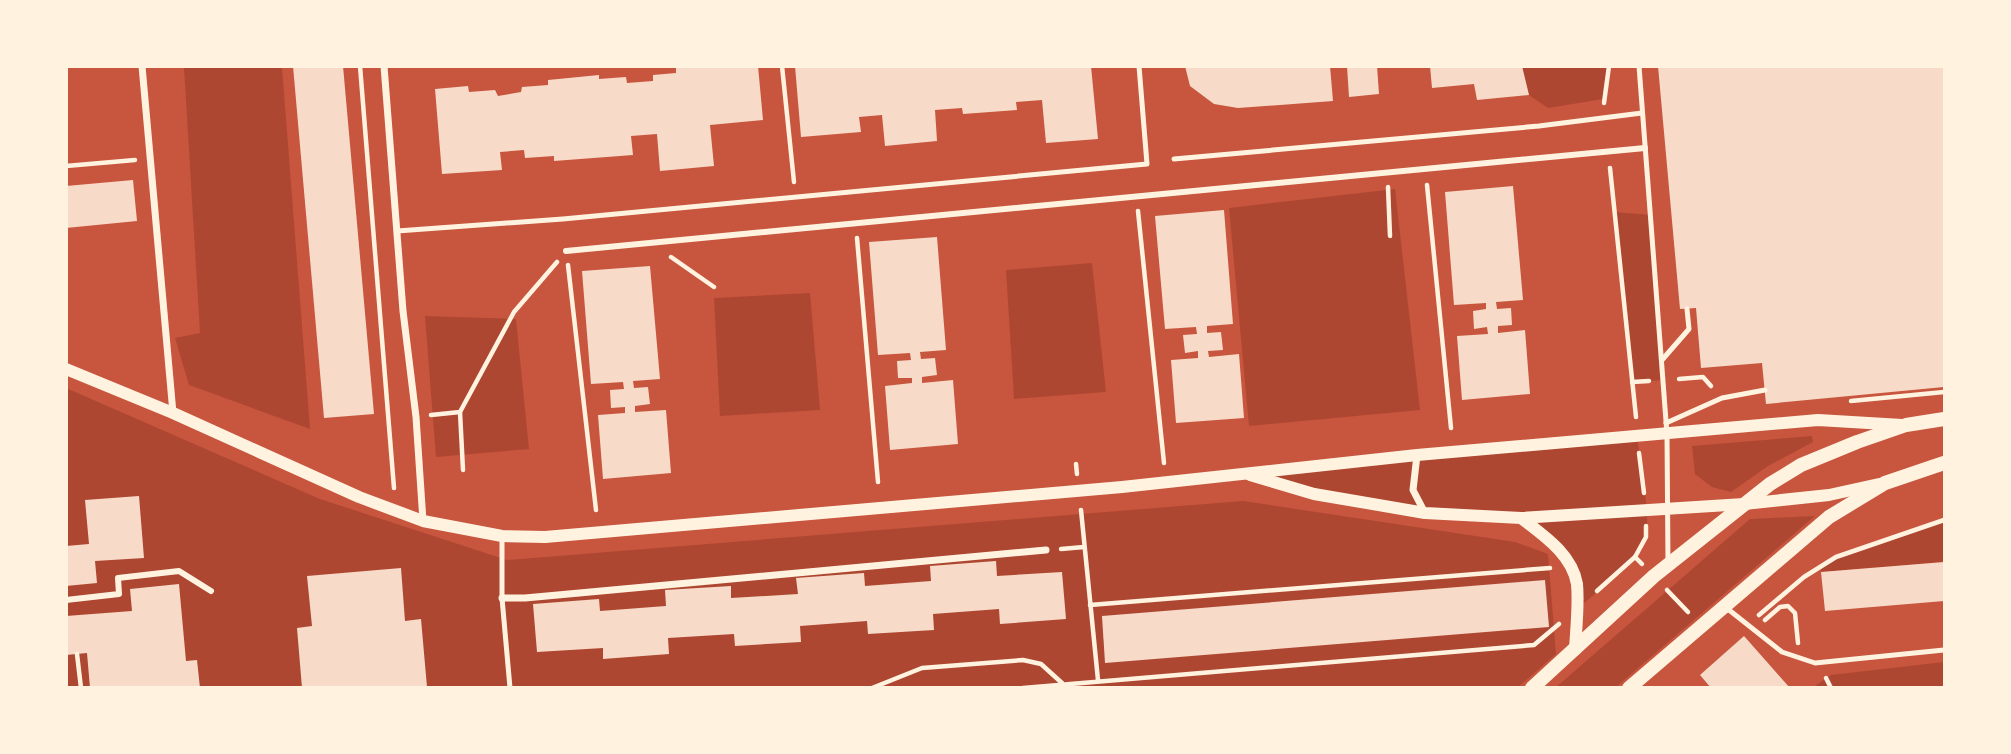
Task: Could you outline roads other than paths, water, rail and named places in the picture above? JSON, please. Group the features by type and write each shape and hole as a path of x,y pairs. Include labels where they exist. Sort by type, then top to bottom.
{"main road":[{"path":"1533,687 1668,564 1770,484 1801,465 1906,425 1944,419"},
{"path":"1629,688 1829,517 1885,483 1944,463"}],"street":[{"path":"142,66 173,413"},
{"path":"384,66 423,521"},
{"path":"566,251 1645,148"},
{"path":"66,369 173,413 359,497 423,521 502,536 545,537 1079,491 1243,472 1637,436 1667,428 1818,420 1906,425"},
{"path":"1416,455 1413,490 1425,513"},
{"path":"1243,472 1314,494 1425,513 1521,518 1744,504 1829,495 1885,483"},
{"path":"1521,518 1551,541 1571,566 1577,583 1575,650"},
{"path":"502,598 1046,550"},
{"path":"66,600 119,594 118,578 178,571 211,592"}],"lane":[{"path":"397,231 563,219 1147,164 1139,66"},
{"path":"1639,66 1667,428 1668,564"},
{"path":"1174,159 1539,126 1643,113"},
{"path":"1662,360 1689,328 1687,309"},
{"path":"1667,428 1722,398 1765,390"},
{"path":"502,536 502,598 510,688"},
{"path":"1723,605 1782,652 1815,663 1944,650"}]}
